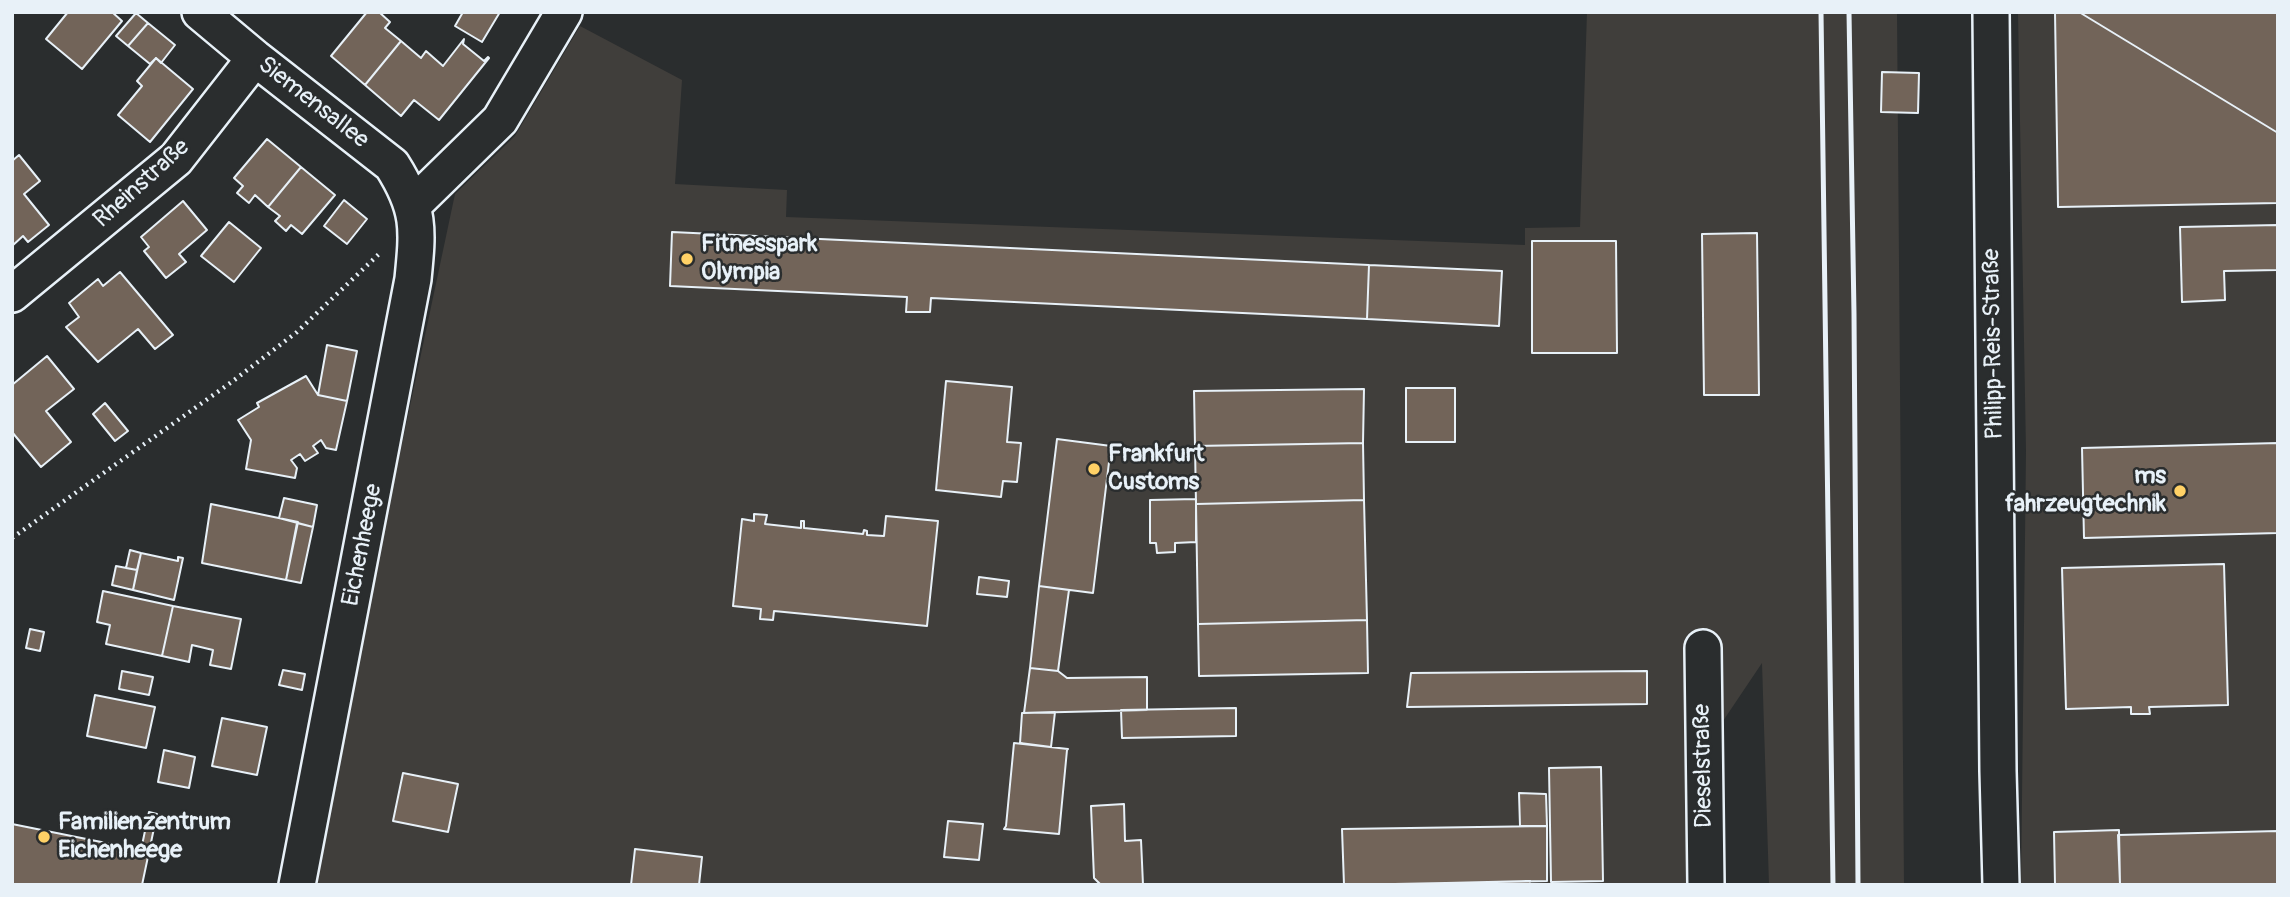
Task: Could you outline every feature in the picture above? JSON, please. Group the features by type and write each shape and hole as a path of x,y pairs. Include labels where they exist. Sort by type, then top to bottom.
{"street":[{"name":"Siemensallee","path":"200,12 392,165 406,187 413,205"},
{"path":"413,205 500,120 564,12"},
{"name":"Philipp-Reis-Straße","path":"1991,12 1997,757 2001,885"},
{"name":"Rheinstraße","path":"12,294 176,159 256,58"},
{"name":"Eichenheege","path":"297,885 413,279 417,239 413,205"},
{"name":"Dieselstraße","path":"1703,648 1706,885"}],"path":[{"path":"12,538 143,446 297,332 380,254"}],"shaded area":[{"path":"1587,12 1897,12 1904,885 1769,885 1762,663 1723,721 1721,885 311,885 323,816 455,194 515,136 580,26 682,80 675,184 787,190 786,217 1525,245 1525,228 1580,227"},
{"path":"2018,12 2278,12 2278,885 2021,885 2026,451"}],"building":[{"path":"68,12 112,12 122,21 82,69 46,39"},
{"path":"367,12 379,12 390,22 385,28 401,41 365,85 331,56"},
{"path":"463,12 500,12 482,42 455,26"},
{"path":"2055,12 2079,12 2278,133 2278,203 2058,207"},
{"path":"2079,12 2278,12 2278,133"},
{"path":"136,13 148,23 128,46 116,36"},
{"path":"148,23 175,45 161,63 156,58 150,64 128,46"},
{"path":"464,39 463,44 484,61 489,58 439,120 414,100 401,116 365,85 401,41 421,58 426,51 443,66"},
{"path":"156,58 193,89 150,142 118,115 142,86 137,81"},
{"path":"1882,72 1919,73 1918,113 1881,112"},
{"path":"267,139 301,167 268,207 255,195 249,203 237,193 243,186 234,178"},
{"path":"19,155 40,181 24,194 49,225 28,242 23,236 12,246 12,161"},
{"path":"301,167 335,195 302,234 291,225 286,231 275,221 280,216 268,207"},
{"path":"344,200 367,219 347,244 324,226"},
{"path":"183,201 207,230 179,254 186,262 166,278 144,251 149,247 141,237"},
{"path":"229,222 261,248 234,282 201,256"},
{"path":"2278,225 2278,270 2224,271 2225,300 2182,302 2180,227"},
{"path":"672,232 1369,265 1367,319 931,298 930,312 906,312 907,297 670,286"},
{"path":"1757,233 1759,395 1704,395 1702,234"},
{"path":"1532,241 1616,241 1617,353 1532,353"},
{"path":"1369,265 1502,271 1499,326 1367,319"},
{"path":"120,272 173,335 155,349 138,329 98,362 66,327 79,317 69,303 98,279 103,286"},
{"path":"327,345 357,351 347,401 318,395"},
{"path":"47,356 74,389 46,411 71,442 41,467 12,432 12,385"},
{"path":"306,376 318,395 347,401 336,450 326,448 321,440 313,446 318,453 305,461 300,454 291,460 297,468 295,478 246,469 251,440 238,420 259,407 257,403"},
{"path":"946,381 1012,387 1007,442 1021,443 1017,482 1003,481 1001,497 936,490"},
{"path":"1406,388 1455,388 1455,442 1406,442"},
{"path":"1364,389 1363,443 1195,446 1194,391"},
{"path":"105,403 128,431 115,441 93,414"},
{"path":"1057,439 1111,446 1093,593 1039,586"},
{"path":"1363,443 1364,500 1196,504 1195,446"},
{"name":"ms fahrzeugtechnik","path":"2278,443 2278,533 2084,538 2082,448"},
{"path":"284,498 317,505 313,527 279,518"},
{"path":"1196,499 1196,542 1175,543 1175,552 1157,553 1156,543 1150,543 1150,500"},
{"path":"1364,500 1367,620 1198,624 1196,504"},
{"path":"211,504 298,522 286,580 202,563"},
{"path":"754,514 767,515 765,524 801,528 801,521 804,521 804,528 863,534 864,530 867,535 884,536 886,516 938,521 927,626 774,611 773,620 760,619 761,609 733,606 742,519 754,521"},
{"path":"297,523 313,527 301,583 286,580"},
{"path":"130,550 141,553 137,570 126,568"},
{"path":"141,553 178,561 178,557 183,558 174,600 133,590"},
{"path":"2224,564 2228,705 2149,707 2150,714 2131,714 2131,707 2066,709 2062,568"},
{"path":"116,566 137,570 133,590 112,585"},
{"path":"979,577 1009,581 1007,597 977,594"},
{"path":"1039,586 1069,590 1058,671 1030,668"},
{"path":"103,591 173,606 162,656 106,644 110,625 97,622"},
{"path":"173,606 241,619 231,669 210,665 213,650 192,645 189,662 162,656"},
{"path":"1367,620 1368,673 1199,676 1198,624"},
{"path":"30,629 44,632 40,651 26,648"},
{"path":"1030,668 1058,671 1067,678 1147,677 1147,710 1024,713"},
{"path":"283,670 305,674 302,690 279,685"},
{"path":"122,671 153,677 149,695 119,689"},
{"path":"1647,671 1647,704 1407,707 1411,673"},
{"path":"95,695 155,707 146,748 87,736"},
{"path":"1236,708 1236,736 1122,738 1121,710"},
{"path":"1055,712 1051,747 1020,743 1022,713"},
{"path":"222,718 267,727 257,775 212,766"},
{"path":"1014,743 1068,749 1059,834 1004,829"},
{"path":"164,750 195,757 189,788 158,782"},
{"path":"1601,767 1603,881 1551,882 1549,768"},
{"path":"403,773 458,784 448,832 393,821"},
{"path":"1519,793 1546,794 1547,826 1520,826"},
{"path":"1124,804 1125,841 1141,840 1143,885 1101,885 1094,878 1091,806"},
{"name":"Familienzentrum Eichenheege","path":"149,812 157,814 142,885 12,885 12,824 141,850"},
{"path":"948,821 983,824 979,860 944,857"},
{"path":"1547,826 1547,881 1344,885 1342,829"},
{"path":"2119,830 2120,885 2055,885 2054,832"},
{"path":"2278,831 2278,885 2120,885 2118,835"},
{"path":"635,849 702,857 699,885 631,885"},
{"path":"1530,881 1530,885 1446,885 1446,883"}],"railway":[{"path":"1821,12 1833,885"},
{"path":"1849,12 1858,885"}],"place":[{"name":"Fitnesspark Olympia","path":"687,259"},
{"name":"Frankfurt Customs","path":"1094,469"},
{"name":"ms fahrzeugtechnik","path":"2180,491"},
{"name":"Familienzentrum Eichenheege","path":"44,837"}]}
